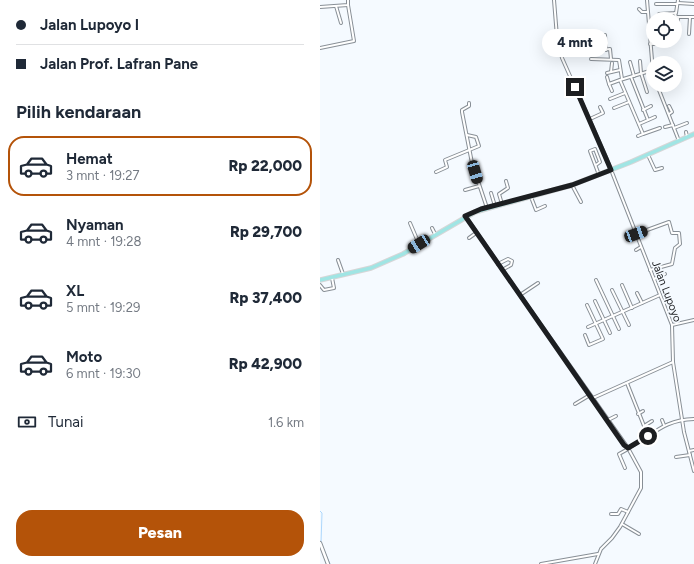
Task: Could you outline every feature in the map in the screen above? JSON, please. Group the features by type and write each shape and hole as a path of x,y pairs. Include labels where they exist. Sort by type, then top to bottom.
{"main road":[{"path":"320,280 343,276 376,267 419,244 465,216 487,208 572,185 648,155 694,134"}],"street":[{"path":"320,48 354,41 348,0"},
{"name":"Jalan Lupoyo","path":"554,0 560,51 611,170 672,325 673,362 694,471"},
{"path":"639,9 647,12 647,0"},
{"path":"677,12 678,2"},
{"path":"656,4 678,2 694,4"},
{"path":"320,7 348,5"},
{"path":"336,6 340,15 341,23"},
{"path":"689,34 690,17"},
{"path":"682,18 694,17"},
{"path":"605,35 606,50"},
{"path":"595,36 596,50"},
{"path":"592,51 610,50 611,59"},
{"path":"591,59 611,59 619,61 621,80 625,93 643,134"},
{"path":"640,60 641,73 646,89"},
{"path":"630,62 632,76 643,110 648,120"},
{"path":"611,72 612,63"},
{"path":"607,73 620,70"},
{"path":"609,84 646,72"},
{"path":"607,77 612,91"},
{"path":"660,92 679,141"},
{"path":"610,99 625,93"},
{"path":"614,108 629,102"},
{"path":"469,103 469,106 462,111 469,150 487,208"},
{"path":"643,110 651,106"},
{"path":"669,106 672,112 669,114"},
{"path":"590,119 603,113 600,107"},
{"path":"639,124 655,118"},
{"path":"674,128 687,123"},
{"path":"665,127 673,125"},
{"path":"638,136 660,128"},
{"path":"686,132 688,137"},
{"path":"436,172 447,167 445,160 480,145 476,137 467,135"},
{"path":"596,165 600,162 594,149 590,151 599,175"},
{"path":"648,155 655,170 662,168"},
{"path":"502,204 499,193 508,188 506,181"},
{"path":"572,185 581,202"},
{"path":"465,190 479,186"},
{"path":"492,193 495,206"},
{"path":"531,197 536,210 545,206"},
{"path":"465,216 593,398 628,449 640,470 642,484 622,524 598,554 595,564"},
{"path":"636,234 668,222 670,223 672,233 679,233 680,244 675,248 672,264 650,270"},
{"path":"410,223 419,244"},
{"path":"432,228 435,234"},
{"path":"469,238 476,233"},
{"path":"636,250 641,247"},
{"path":"498,264 508,259 512,262 511,265 502,270"},
{"path":"338,260 343,276"},
{"path":"654,279 665,274"},
{"path":"320,285 324,290 334,288 332,278"},
{"path":"596,280 620,329"},
{"path":"520,295 538,283"},
{"path":"622,285 632,308"},
{"path":"612,290 629,325"},
{"path":"637,293 642,303"},
{"path":"588,327 660,295"},
{"path":"596,301 610,333"},
{"path":"585,335 589,345 603,339 587,305"},
{"path":"672,325 694,320"},
{"path":"593,398 673,362"},
{"path":"627,382 638,414 648,436"},
{"path":"575,404 590,395"},
{"path":"638,414 643,411"},
{"path":"608,420 616,416"},
{"path":"662,420 664,425"},
{"path":"625,468 619,454 664,425 683,420 694,420"},
{"path":"644,426 652,421"},
{"path":"689,451 694,450"},
{"path":"676,457 690,455"},
{"path":"611,514 618,514 621,509 628,512"},
{"path":"622,524 639,534"},
{"path":"320,543 328,564"},
{"path":"541,564 575,556 598,554"}],"waterway":[{"path":"320,511 322,513 321,543"},
{"path":"324,550 330,564"}],"route":[{"path":"575,87 611,170 572,185 481,209 465,216 485,247 608,420 624,445 628,448 648,436"}]}
